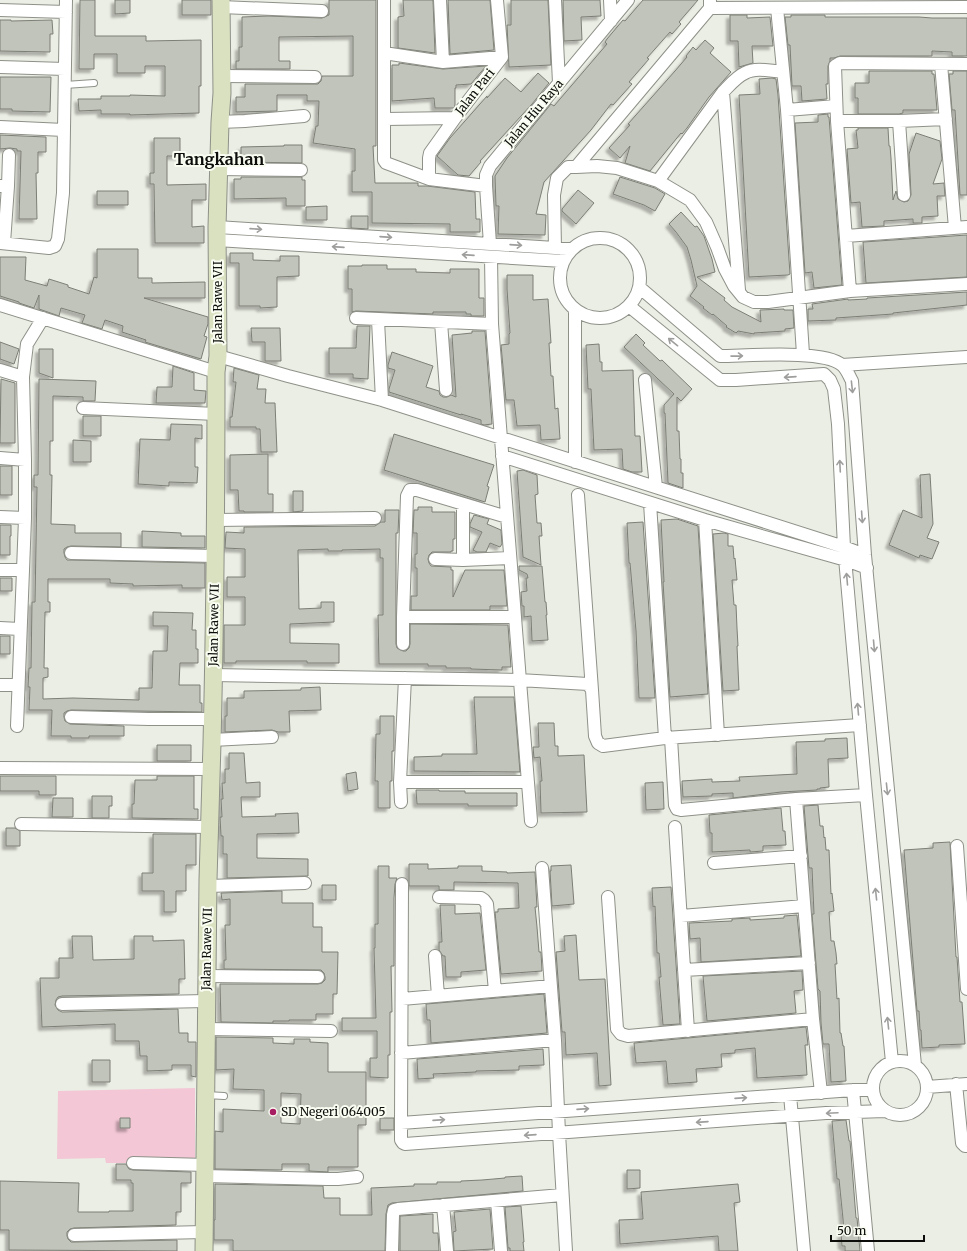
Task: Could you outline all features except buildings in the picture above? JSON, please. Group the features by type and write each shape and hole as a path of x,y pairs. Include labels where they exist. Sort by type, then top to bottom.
{"main road":[{"name":"Jalan Rawe VII","path":"204,1251 206,1001 209,827 213,719 218,233 222,93 221,4"}],"street":[{"path":"384,0 384,160 386,163 429,179 486,186"},
{"path":"440,0 444,62"},
{"name":"Jalan Pari","path":"429,179 430,153 502,57 497,0"},
{"path":"555,0 559,83"},
{"path":"610,0 612,22"},
{"name":"Jalan Hiu Raya","path":"490,244 486,175 490,166 612,22 628,0"},
{"path":"221,4 322,11"},
{"path":"576,168 710,4 777,8 967,7"},
{"path":"0,10 66,6 63,193 58,239 55,246 49,248 2,243 4,186 9,155"},
{"path":"777,8 787,110 803,354"},
{"path":"384,53 444,62 502,57"},
{"path":"850,291 836,106 835,66 840,63 967,64"},
{"path":"846,236 961,227 946,119 941,64"},
{"path":"0,67 65,69"},
{"path":"658,181 723,92 745,72 761,70 783,72"},
{"path":"222,76 315,77"},
{"path":"723,92 739,292"},
{"path":"787,110 836,106"},
{"path":"220,122 304,116"},
{"path":"384,119 455,118"},
{"path":"837,121 946,119"},
{"path":"899,121 904,195"},
{"path":"0,127 64,130"},
{"path":"556,248 554,195 557,178 568,167 576,168 597,166 617,168 658,181 690,200 706,222 725,269 734,286 743,297 754,302 768,302 850,291 967,284"},
{"path":"219,169 302,170"},
{"path":"218,233 490,244 571,249"},
{"path":"218,233 491,257 562,261"},
{"path":"594,238 607,238 620,242 630,251 637,262 640,274 636,298 620,314 609,318 597,319 585,316 575,311 563,297 559,279 562,261 571,249 581,242 594,238"},
{"path":"491,257 492,324 530,821"},
{"path":"639,287 720,356 803,354 830,358 842,365 852,381 865,555 915,1065"},
{"path":"0,305 43,318 217,364 288,376 382,400 844,547 865,555"},
{"path":"629,306 720,380 824,374 830,380 834,388 838,424 844,547 892,1062"},
{"path":"575,311 575,462"},
{"path":"17,726 25,460 23,377 27,344 43,318"},
{"path":"356,318 492,324"},
{"path":"378,320 382,400"},
{"path":"441,322 446,390"},
{"path":"842,365 967,357"},
{"path":"0,370 23,377"},
{"path":"645,380 656,487"},
{"path":"83,408 216,414"},
{"path":"502,456 705,520 846,560 867,568"},
{"path":"0,458 25,460"},
{"path":"403,644 407,496 410,490 417,490 507,517"},
{"path":"578,495 595,736 598,743 603,746 668,738 860,725"},
{"path":"650,503 668,738 675,805 677,808 681,810 796,799 866,795"},
{"path":"463,504 463,560"},
{"path":"0,517 24,518"},
{"path":"216,520 375,518"},
{"path":"705,520 718,735"},
{"path":"71,553 215,556"},
{"path":"435,559 463,560 510,558"},
{"path":"0,570 22,570"},
{"path":"403,617 515,617"},
{"path":"0,628 20,629"},
{"path":"213,675 519,680 588,684 592,690"},
{"path":"401,802 400,782 405,678"},
{"path":"0,685 18,685"},
{"path":"71,717 213,719"},
{"path":"212,740 272,737"},
{"path":"863,762 884,761"},
{"path":"0,768 212,769"},
{"path":"400,782 527,782"},
{"path":"796,799 813,1019 821,1093"},
{"path":"21,824 209,827"},
{"path":"675,827 688,1031"},
{"path":"957,846 967,989"},
{"path":"714,863 800,856"},
{"path":"542,868 555,1040 566,1251"},
{"path":"208,886 305,883"},
{"path":"402,884 401,1140 405,1144 855,1112 885,1111 897,1115 910,1114 923,1104 927,1087 926,1078 915,1065 908,1062 892,1062 884,1066 878,1073 874,1081 873,1090 877,1102 885,1111"},
{"path":"608,896 618,1030 621,1034 628,1036 813,1019"},
{"path":"439,897 481,898 487,904 495,991"},
{"path":"681,916 804,906"},
{"path":"435,956 438,996"},
{"path":"684,970 809,963"},
{"path":"207,976 318,977"},
{"path":"402,999 551,986"},
{"path":"62,1004 206,1001"},
{"path":"206,1029 331,1031"},
{"path":"401,1053 555,1040"},
{"path":"927,1087 962,1084 962,1143 967,1146"},
{"path":"401,1123 853,1090 873,1090"},
{"path":"853,1090 868,1251"},
{"path":"790,1095 804,1251"},
{"path":"133,1163 205,1170 338,1179 357,1177"},
{"path":"392,1251 394,1210 562,1195"},
{"path":"497,1201 501,1251"},
{"path":"443,1205 447,1251"},
{"path":"74,1235 204,1232"}],"lane":[{"path":"65,85 94,83"},
{"path":"206,1096 224,1096"}],"shaded area":[{"path":"195,1088 195,1163 106,1163 105,1158 57,1159 58,1091"}],"place":[{"name":"SD Negeri 064005","path":"273,1112"}],"district":[{"name":"Tangkahan","path":"219,159"}]}
